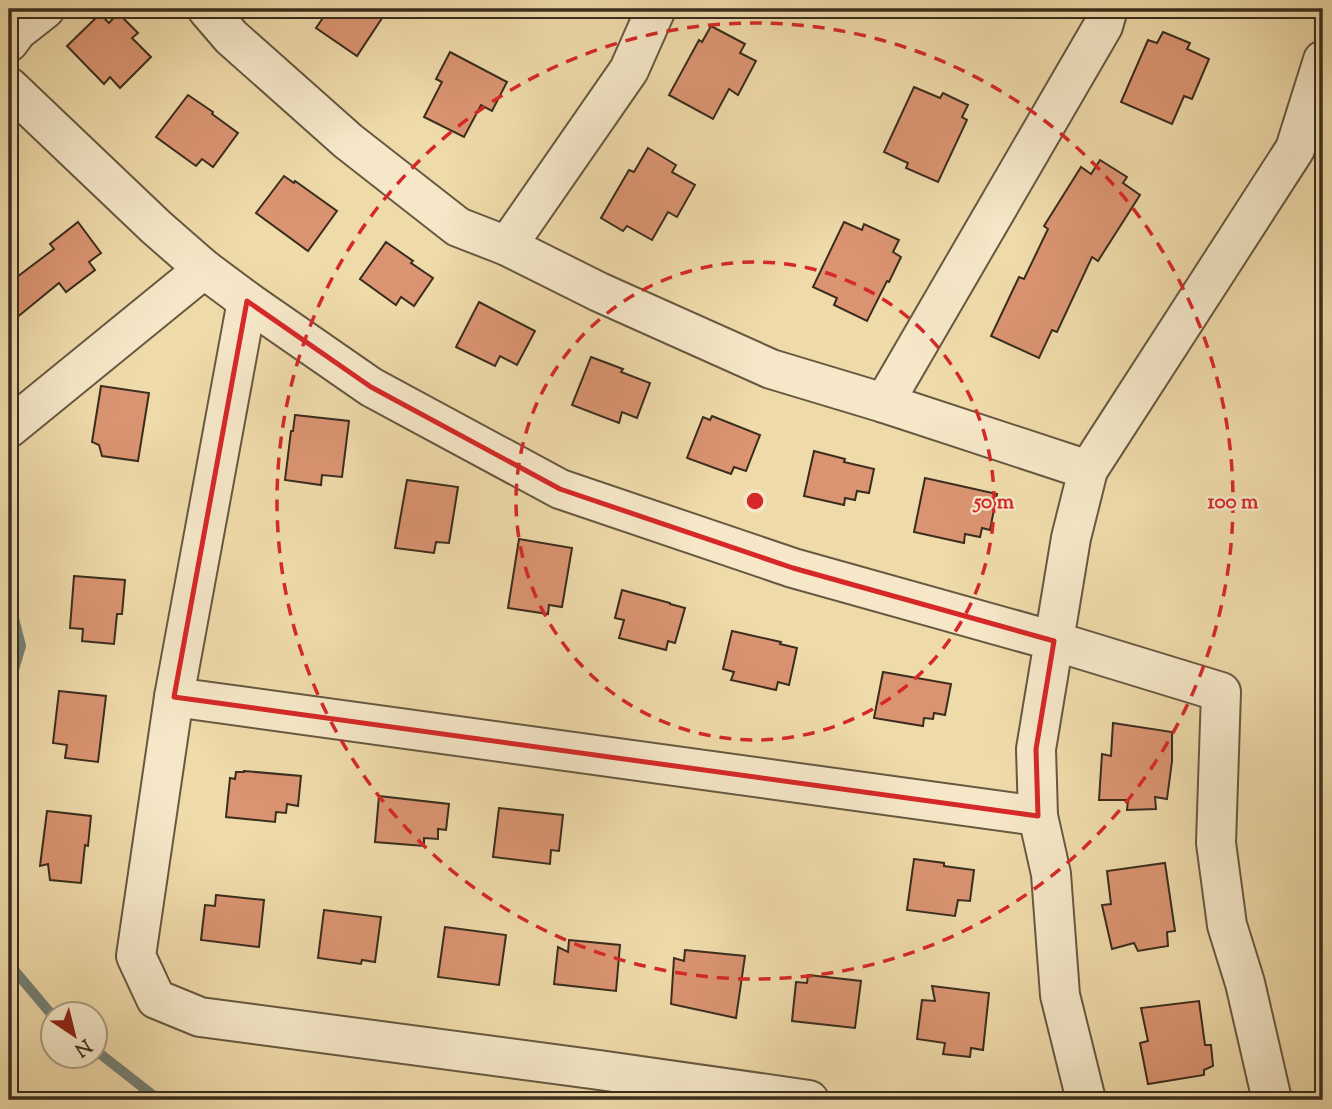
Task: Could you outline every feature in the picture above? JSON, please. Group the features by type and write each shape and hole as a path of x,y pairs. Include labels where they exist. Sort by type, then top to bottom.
{"street":[{"path":"9,42 45,9"},
{"path":"506,246 629,70 656,9"},
{"path":"884,403 1103,26 1108,9"},
{"path":"229,18 348,141 458,227 506,246 599,292 771,369 1088,470"},
{"path":"1086,1100 1060,995 1051,874 1038,816 1036,748 1071,538 1088,470 1295,149 1323,60"},
{"path":"9,88 204,270 371,387 560,489 793,568 1054,641 1221,692 1216,843 1227,925 1245,983 1272,1100"},
{"path":"9,428 204,270"},
{"path":"247,301 174,697 136,956 156,999 200,1017 809,1100"},
{"path":"174,697 1038,816"}],"highlighted area":[{"path":"247,301 371,387 560,489 793,568 1054,641 1036,749 1038,816 174,697"}],"building":[{"path":"329,9 388,9 357,56 316,28"},
{"path":"118,13 138,33 132,38 151,57 120,88 110,77 104,84 67,46 100,14 109,23"},
{"path":"711,26 745,44 740,53 756,61 738,95 729,89 713,119 669,95 699,40 702,42"},
{"path":"1163,32 1190,43 1187,49 1209,59 1192,99 1184,96 1172,124 1121,102 1148,40 1157,43"},
{"path":"450,52 507,82 492,111 481,105 464,137 424,117 442,82 436,79"},
{"path":"914,87 940,98 943,93 968,105 962,117 967,120 938,182 906,168 908,163 884,152"},
{"path":"188,95 238,133 213,167 202,159 196,166 156,137"},
{"path":"648,148 676,165 672,172 695,185 677,217 668,212 652,240 627,226 623,231 601,218 629,170 634,172"},
{"path":"1100,160 1127,177 1123,183 1140,195 1098,261 1092,257 1057,332 1052,330 1039,358 991,336 1019,277 1024,279 1048,229 1044,226 1081,167 1091,174"},
{"path":"284,176 337,211 308,251 256,213"},
{"path":"78,222 101,253 89,262 95,270 66,292 59,283 9,324 9,283 54,249 50,244"},
{"path":"844,222 862,230 864,224 899,240 893,252 901,257 867,321 834,305 837,298 813,287"},
{"path":"386,242 433,278 414,306 401,297 396,305 360,279"},
{"path":"479,302 535,331 517,365 500,356 495,366 456,347"},
{"path":"591,357 650,383 637,418 622,412 619,423 572,405"},
{"path":"101,386 149,393 138,461 102,456 99,445 92,442"},
{"path":"295,415 349,421 342,477 322,475 321,485 285,480"},
{"path":"712,416 760,435 746,471 734,467 731,474 687,458 703,417 710,420"},
{"path":"814,451 874,469 869,493 857,491 855,500 845,498 844,505 804,496"},
{"path":"925,478 997,494 990,530 982,528 980,537 965,534 964,543 914,532"},
{"path":"407,480 458,487 449,543 436,542 434,553 395,548"},
{"path":"519,539 572,548 562,607 549,605 548,614 508,608"},
{"path":"74,576 125,580 122,614 117,614 114,644 82,641 83,629 70,628"},
{"path":"622,590 685,608 675,643 668,641 666,650 619,638 624,620 615,618"},
{"path":"732,631 797,648 789,685 778,682 776,690 731,680 734,672 723,669"},
{"path":"883,672 951,684 945,715 934,713 933,719 924,718 923,726 874,718"},
{"path":"59,691 106,696 98,762 65,758 67,745 53,743"},
{"path":"1113,723 1172,732 1172,761 1167,799 1155,797 1156,809 1127,810 1128,800 1099,800 1102,754 1111,756"},
{"path":"236,772 301,776 298,806 287,804 286,813 276,812 275,822 226,817 230,778 235,779"},
{"path":"379,796 449,804 446,830 438,829 438,839 424,838 424,846 375,842"},
{"path":"499,808 563,815 559,851 551,850 550,864 493,857"},
{"path":"47,811 91,816 81,883 50,880 48,864 40,866"},
{"path":"914,859 974,870 970,901 958,900 955,916 907,910"},
{"path":"1165,863 1175,931 1167,932 1168,946 1138,951 1134,943 1112,949 1102,905 1111,904 1107,871"},
{"path":"216,895 264,900 259,947 201,940 205,905 215,906"},
{"path":"324,910 381,917 375,962 362,960 361,964 318,958"},
{"path":"445,927 506,935 499,985 438,977"},
{"path":"569,940 620,945 616,991 554,984 558,947 568,952"},
{"path":"685,950 745,956 736,1018 671,1004 674,958 684,961"},
{"path":"808,975 861,981 855,1028 792,1021 796,982 807,983"},
{"path":"932,986 989,993 983,1050 971,1048 970,1057 943,1054 945,1043 917,1039 922,1000 935,1001"},
{"path":"1199,1001 1205,1045 1211,1045 1213,1066 1204,1070 1204,1075 1148,1084 1140,1043 1148,1041 1141,1008"}],"waterway":[{"path":"9,599 21,646 9,686"},
{"path":"9,964 39,1000"},
{"path":"108,1060 159,1100"}]}
